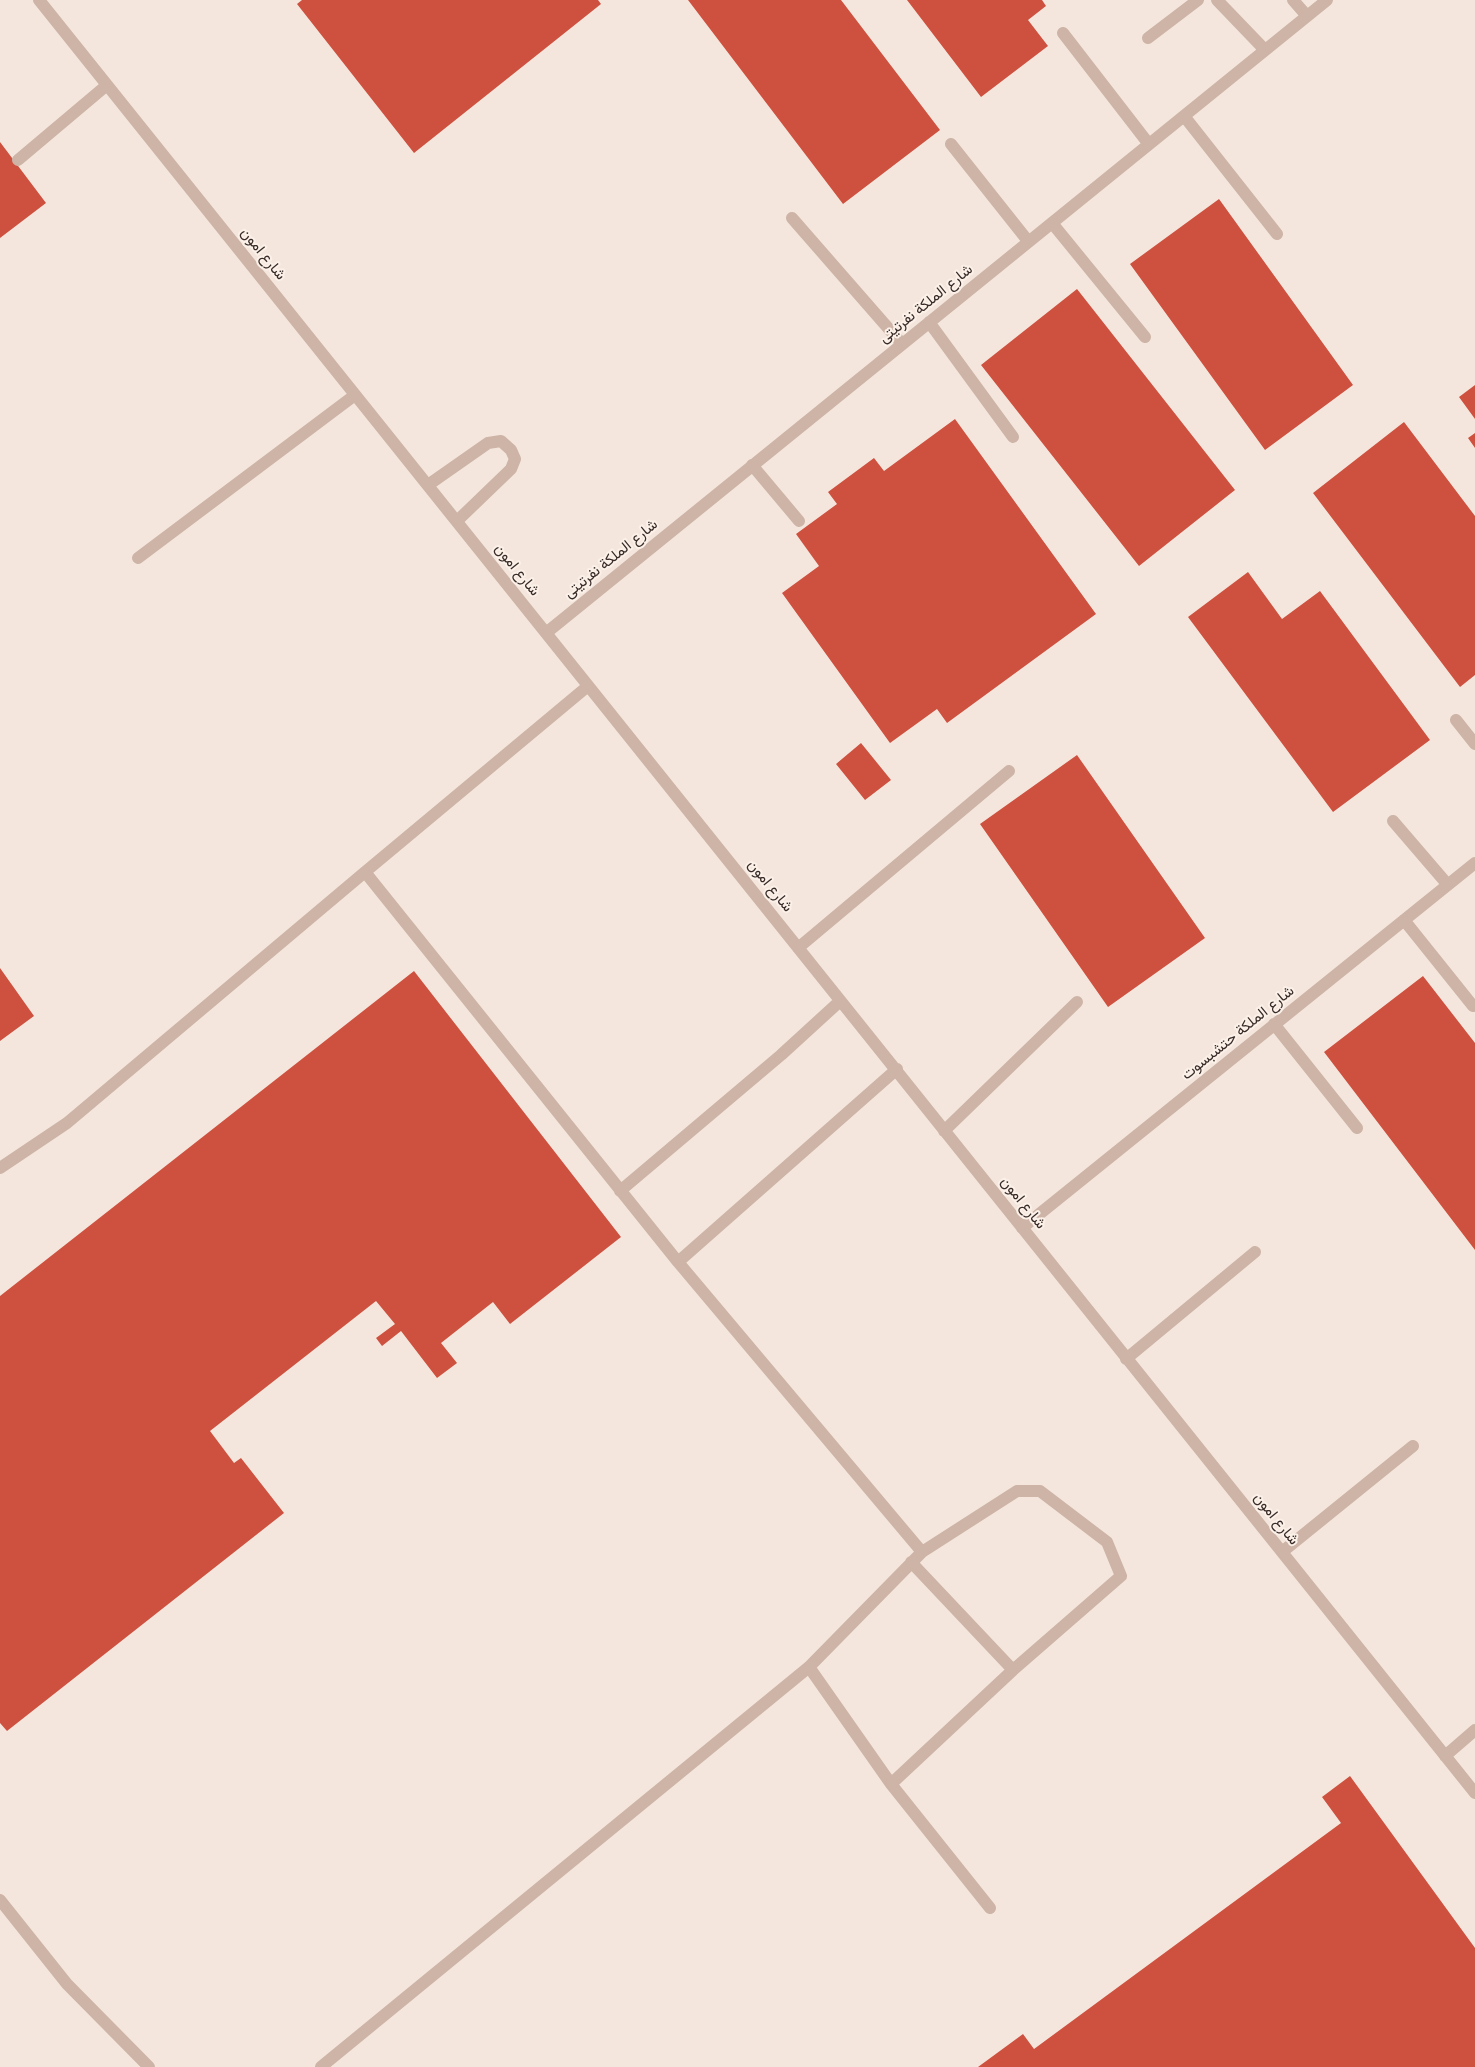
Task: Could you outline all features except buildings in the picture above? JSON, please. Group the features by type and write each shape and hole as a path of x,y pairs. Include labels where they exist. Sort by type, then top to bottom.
{"lane":[{"name":"شارع امون","path":"39,0 798,948 839,1002 897,1069 1022,1228 1475,1793"},
{"path":"1148,38 1198,0"},
{"path":"1217,0 1265,50"},
{"path":"1292,0 1307,16"},
{"name":"شارع الملكة نفرتيتى","path":"546,633 1148,142 1184,116 1327,0"},
{"path":"1063,33 1148,142"},
{"path":"18,160 107,85"},
{"path":"1184,116 1277,234"},
{"path":"951,144 1028,241"},
{"path":"792,218 902,344"},
{"path":"1052,222 1145,337"},
{"path":"929,322 1013,438"},
{"path":"138,558 355,395"},
{"path":"428,485 488,443 501,441 511,450 515,459 506,475 457,521"},
{"path":"752,465 799,521"},
{"path":"0,1168 67,1123 588,686"},
{"path":"1456,720 1475,744"},
{"path":"798,948 1009,771"},
{"path":"1393,821 1448,885"},
{"name":"شارع الملكة حتشبسوت","path":"1022,1228 1475,863"},
{"path":"365,872 620,1192 922,1552"},
{"path":"1404,920 1473,1006"},
{"path":"620,1192 839,1002"},
{"path":"944,1130 1077,1002"},
{"path":"1274,1024 1357,1128"},
{"path":"678,1262 897,1069"},
{"path":"1126,1358 1254,1252"},
{"path":"1282,1552 1413,1446"},
{"path":"321,2067 809,1667 922,1552 1017,1491 1040,1491 1107,1542 1121,1576 1013,1670 891,1784"},
{"path":"911,1562 1013,1670"},
{"path":"809,1667 891,1784 990,1908"},
{"path":"1445,1756 1475,1730"},
{"path":"0,1900 67,1984 149,2067"}]}
